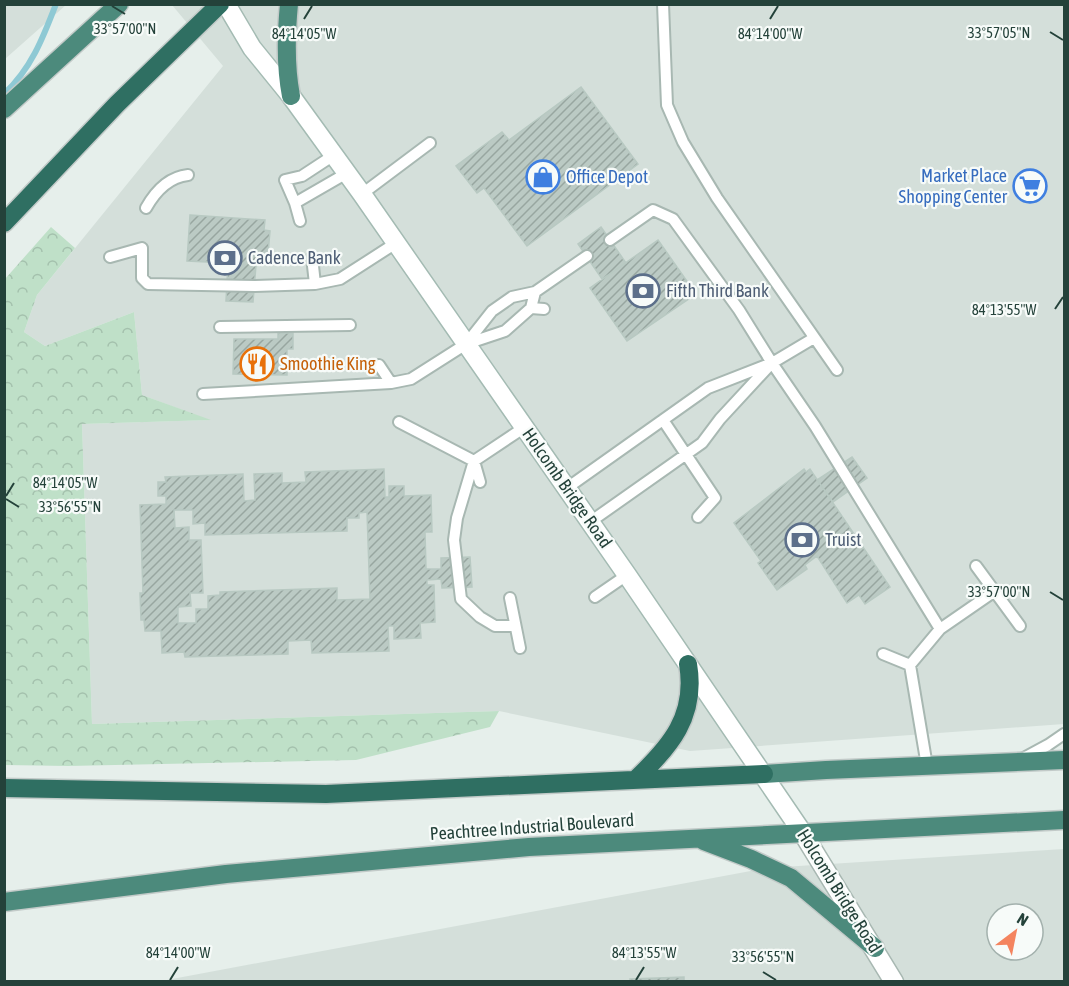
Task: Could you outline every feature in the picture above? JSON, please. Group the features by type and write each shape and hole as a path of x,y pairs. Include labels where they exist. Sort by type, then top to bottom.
{"highway":[{"path":"4,109 119,4"},
{"path":"4,224 117,104 220,4"},
{"path":"289,4 286,38 291,96"},
{"path":"635,780 661,756 684,718 692,682 688,664"},
{"path":"4,788 326,794 1065,760"},
{"name":"Peachtree Industrial Boulevard","path":"4,902 226,874 403,857 802,832 1065,820"},
{"path":"696,838 751,859 791,878 875,948"}],"main road":[{"name":"Holcomb Bridge Road","path":"226,4 247,42 291,96 347,172 764,774 894,981"}],"lane":[{"path":"663,4 667,105 683,142 717,198 837,370"},
{"path":"362,194 430,143"},
{"path":"300,221 296,203 285,180 302,176 334,155"},
{"path":"296,203 347,172"},
{"path":"146,208 153,195 165,184 179,176 188,175"},
{"path":"610,240 653,210 673,219 739,310 815,426 940,629"},
{"path":"110,257 142,248 141,273 142,278 148,284 255,286 315,284 340,279 396,243"},
{"path":"466,344 492,311 512,297 535,292 587,256"},
{"path":"312,257 315,284"},
{"path":"203,394 391,383 411,379 466,344 505,331 531,308 535,292"},
{"path":"531,308 544,309"},
{"path":"220,327 350,325"},
{"path":"567,488 708,388 772,363 814,338"},
{"path":"590,522 702,443 720,419 772,363"},
{"path":"379,365 391,383"},
{"path":"663,420 714,498 698,517"},
{"path":"399,422 474,461 480,482"},
{"path":"515,626 495,626 461,599 454,540 457,518 474,461 525,427"},
{"path":"976,566 1020,626"},
{"path":"595,597 627,575"},
{"path":"927,766 910,666 940,629 995,591"},
{"path":"510,598 520,648"},
{"path":"883,654 910,666"},
{"path":"1017,762 1065,734"}],"shaded area":[{"path":"5,4 66,4 66,5 5,59"},
{"path":"172,5 1064,5 1064,724 690,751 499,711 92,724 82,424 209,420 142,395 134,312 45,346 24,332 37,295 223,66"},
{"path":"1064,849 1064,981 156,982 767,868"}],"green space":[{"path":"51,227 75,248 37,295 24,332 45,346 134,312 142,395 211,420 82,424 92,724 499,711 490,727 356,760 68,766 5,765 5,279"}],"building":[{"name":"Office Depot","path":"581,87 638,164 527,246 484,188 477,193 456,166 502,132 509,140"},
{"name":"Cadence Bank","path":"190,215 265,220 264,230 270,231 268,254 263,254 262,265 256,265 253,302 226,301 228,263 187,261"},
{"path":"601,227 626,263 602,279 578,244"},
{"name":"Fifth Third Bank","path":"658,240 696,294 627,341 590,288"},
{"path":"278,333 293,333 293,349 287,349 287,375 233,374 234,339 278,339"},
{"path":"852,457 867,478 833,502 817,480"},
{"path":"384,469 385,497 389,497 389,486 404,486 404,496 431,495 432,532 425,532 426,569 441,569 441,558 470,557 472,587 442,588 441,579 427,580 427,585 434,585 435,622 420,623 421,638 394,639 394,626 388,626 389,651 312,653 311,640 288,641 288,654 185,657 184,652 162,653 161,631 145,631 144,620 141,620 140,593 143,593 140,505 166,504 166,496 158,496 158,482 166,482 165,477 243,474 244,501 255,500 254,474 282,473 282,483 306,482 305,472","holes":["174,510 193,510 193,524 205,523 205,535 347,531 347,518 359,518 359,513 367,512 370,599 337,600 337,588 220,592 220,595 208,596 208,609 196,609 196,623 178,623 178,607 191,606 190,593 203,593 201,540 189,540 189,527 175,528"]},
{"name":"Truist","path":"804,469 806,472 810,469 890,587 865,604 859,595 847,603 817,556 805,565 807,569 777,590 758,563 761,561 734,523"},
{"path":"684,977 684,982 630,982 630,979"}],"waterway":[{"path":"4,94 29,64 56,4"}],"place":[{"name":"Office Depot","path":"543,177"},
{"name":"Market Place Shopping Center","path":"1030,186"},
{"name":"Cadence Bank","path":"225,258"},
{"name":"Fifth Third Bank","path":"643,291"},
{"name":"Smoothie King","path":"257,364"},
{"name":"Truist","path":"802,540"}]}
